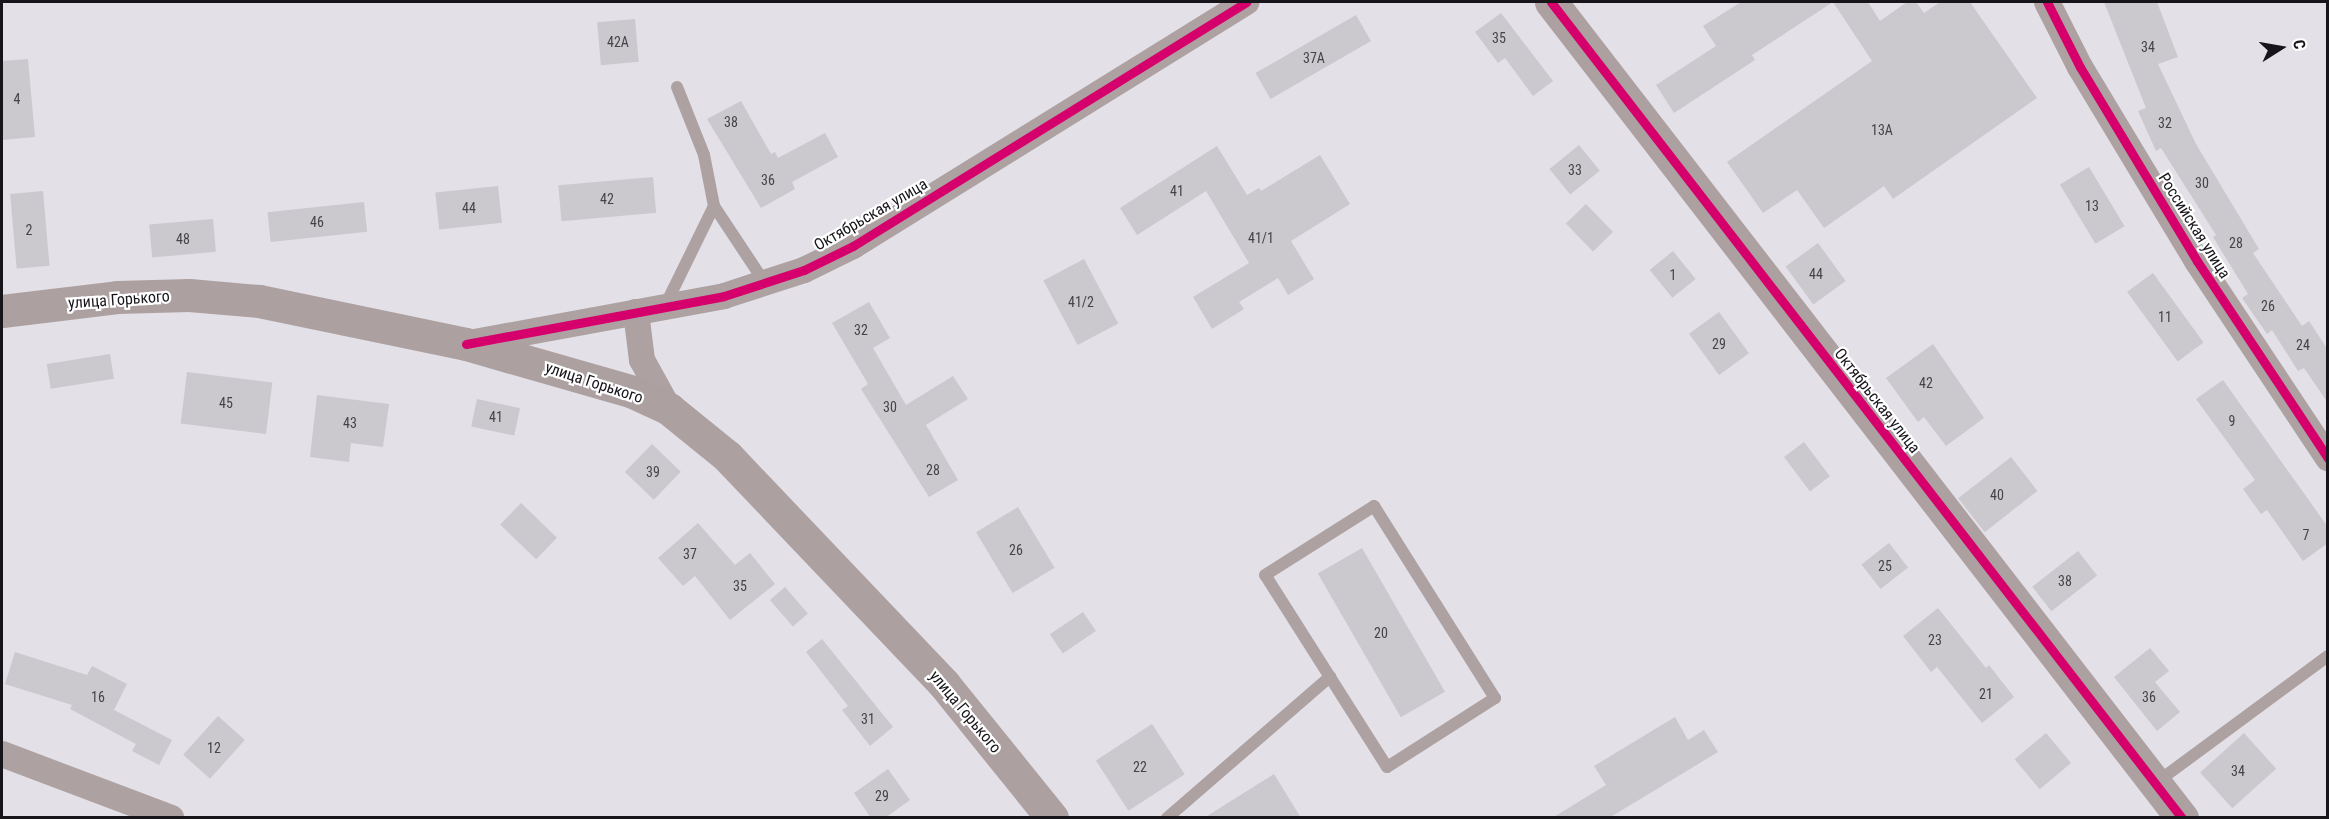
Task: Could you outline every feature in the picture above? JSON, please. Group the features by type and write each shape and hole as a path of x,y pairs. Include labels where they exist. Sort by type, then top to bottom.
{"main road":[{"name":"Октябрьская улица","path":"1551,2 2153,785 2182,818"},
{"name":"улица Горького","path":"2,311 117,297 189,295 259,301 466,344 633,392 669,409 727,456 945,684 1052,818"}],"street":[{"name":"Октябрьская улица","path":"466,344 724,296 804,270 853,246 1246,2"},
{"name":"Российская улица","path":"2047,2 2080,68 2197,261 2328,458"},
{"path":"636,312 642,360 669,409"},
{"path":"2,754 171,818"}],"lane":[{"path":"677,87 704,155 714,206 765,283"},
{"path":"664,308 714,206"},
{"path":"1374,506 1495,698 1387,767 1330,677 1265,575 1374,506"},
{"path":"2153,785 2328,656"},
{"path":"1167,818 1330,677"}],"building":[{"path":"1741,2 1833,2 1752,55 1755,60 1674,113 1656,85 1716,46 1703,26"},
{"path":"1833,2 1868,2 1880,21 1907,2 1916,2 1924,13 1940,2 1970,2 2037,98 1893,199 1884,186 1824,228 1797,190 1763,213 1727,162 1872,61"},
{"path":"2104,2 2157,2 2178,57 2158,64 2196,144 2259,249 2253,253 2302,326 2309,321 2328,350 2328,403 2304,368 2298,371 2272,330 2267,334 2242,298 2248,294 2213,237 2216,235 2161,148 2156,151 2138,111 2146,108"},
{"path":"1501,13 1553,81 1533,96 1505,58 1498,63 1475,32"},
{"path":"1356,15 1371,41 1271,99 1256,73"},
{"path":"635,19 639,62 601,65 597,22"},
{"path":"28,59 35,137 2,140 2,61"},
{"path":"741,101 771,154 775,152 778,158 825,133 838,157 792,182 795,189 761,208 707,119"},
{"path":"1579,145 1600,171 1570,195 1549,169"},
{"path":"1217,146 1247,195 1259,188 1261,191 1320,155 1350,204 1291,241 1314,279 1288,295 1278,278 1239,302 1244,309 1212,329 1193,297 1249,263 1206,191 1137,235 1120,208"},
{"path":"2089,167 2125,226 2095,244 2060,185"},
{"path":"653,177 656,213 561,221 558,185"},
{"path":"498,186 502,223 439,229 435,193"},
{"path":"43,191 50,266 17,269 10,194"},
{"path":"364,202 367,232 271,242 268,212"},
{"path":"1586,204 1613,232 1593,252 1566,223"},
{"path":"213,219 216,252 152,257 149,225"},
{"path":"1818,243 1846,281 1813,305 1786,267"},
{"path":"1673,251 1696,279 1672,298 1650,270"},
{"path":"1084,259 1118,323 1078,345 1043,281"},
{"path":"2153,273 2204,343 2178,361 2127,292"},
{"path":"869,302 890,338 873,348 906,405 953,376 968,399 926,425 958,480 929,497 861,389 868,384 832,323"},
{"path":"1719,312 1749,353 1719,375 1689,334"},
{"path":"1933,344 1984,418 1946,446 1924,417 1918,422 1886,378"},
{"path":"110,354 114,379 51,389 47,364"},
{"path":"187,372 272,382 266,434 181,424"},
{"path":"2223,380 2328,527 2328,543 2303,561 2267,510 2261,514 2243,489 2255,480 2196,399"},
{"path":"317,395 389,404 383,447 351,443 349,462 310,457"},
{"path":"477,399 520,408 514,436 471,426"},
{"path":"1804,442 1830,476 1810,491 1784,457"},
{"path":"652,444 681,472 654,500 625,472"},
{"path":"2011,457 2037,491 1985,532 1958,498"},
{"path":"521,503 557,538 536,559 500,525"},
{"path":"1018,507 1055,568 1013,593 976,532"},
{"path":"698,523 735,565 750,553 775,584 730,620 695,576 683,586 658,558"},
{"path":"1889,543 1908,567 1881,589 1861,565"},
{"path":"1362,548 1445,692 1401,717 1318,574"},
{"path":"2078,551 2097,575 2051,611 2032,587"},
{"path":"785,587 808,613 793,627 770,600"},
{"path":"1938,608 1986,668 1989,665 2014,697 1982,723 1937,667 1931,672 1903,636"},
{"path":"1083,612 1096,631 1063,653 1050,634"},
{"path":"822,639 893,727 870,746 842,710 848,706 806,652"},
{"path":"2150,648 2169,671 2155,682 2180,712 2157,731 2114,677"},
{"path":"15,652 87,675 92,666 127,684 114,710 172,740 159,765 132,751 136,744 70,709 72,705 5,684"},
{"path":"218,716 245,740 210,779 183,755"},
{"path":"1675,717 1688,740 1704,730 1718,752 1609,818 1552,818 1606,785 1594,766"},
{"path":"1152,724 1185,774 1128,811 1096,760"},
{"path":"2046,733 2071,763 2040,789 2015,759"},
{"path":"2244,733 2276,769 2232,808 2200,772"},
{"path":"888,769 910,800 885,818 871,818 854,793"},
{"path":"1274,774 1301,818 1204,818"}],"cycle path":[{"path":"466,344 724,296 804,270 853,246 1247,2"},
{"path":"1551,2 2182,818"},
{"path":"2047,2 2080,67 2197,261 2328,458"}]}
